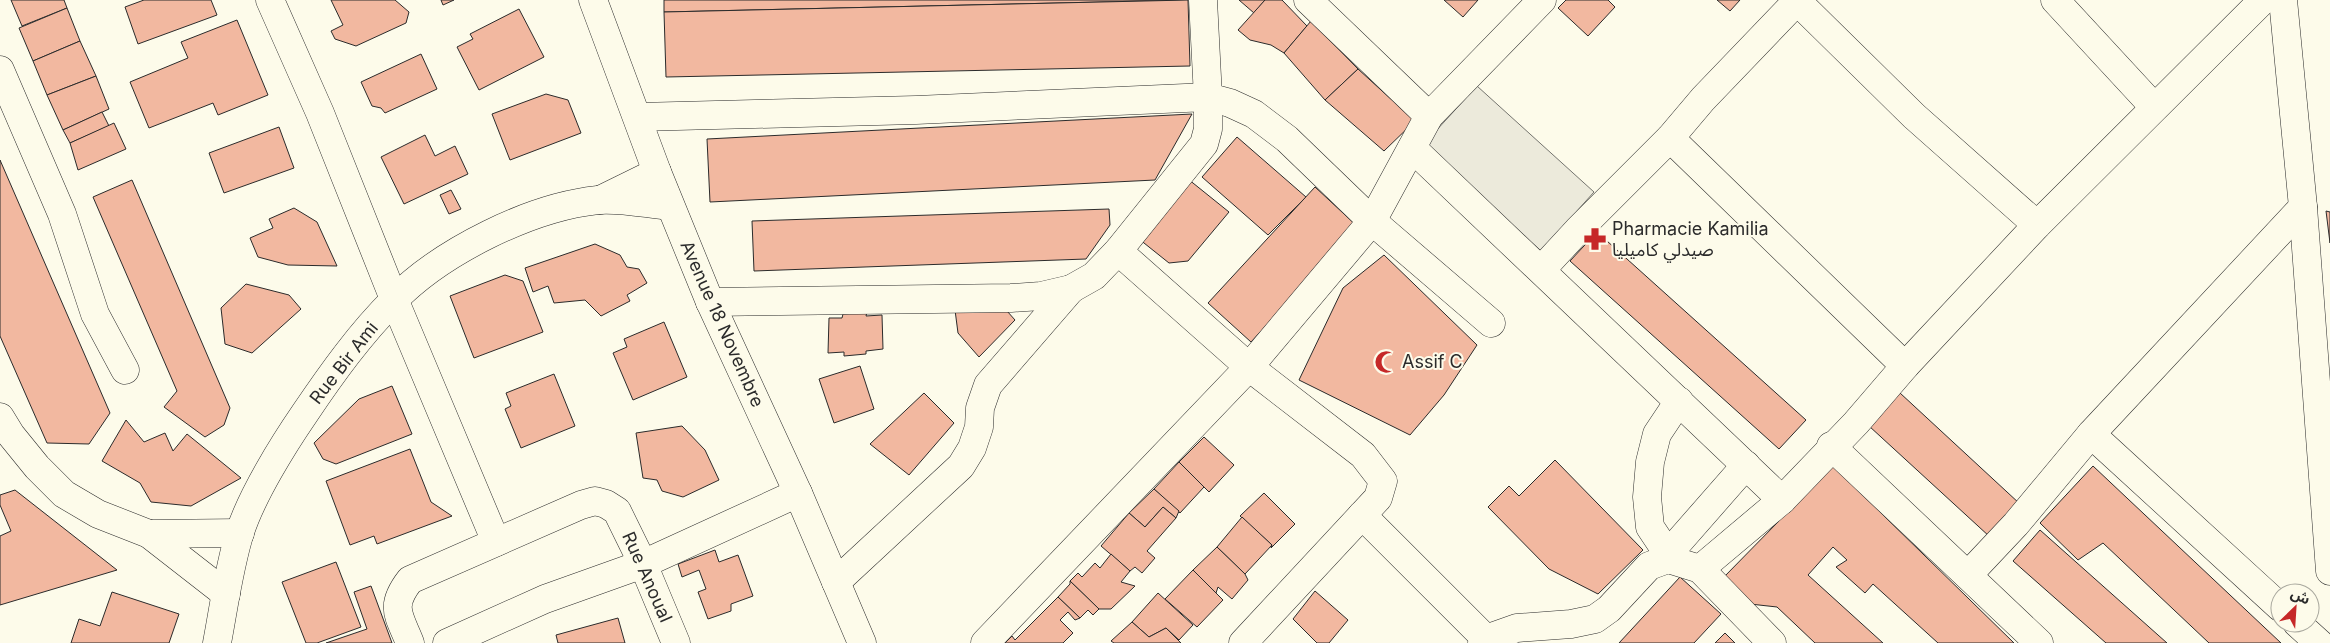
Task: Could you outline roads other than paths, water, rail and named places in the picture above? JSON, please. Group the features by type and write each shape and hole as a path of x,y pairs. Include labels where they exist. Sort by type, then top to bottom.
{"street":[{"path":"270,0 320,113 394,299 496,542 410,580 398,598 397,610 410,643"},
{"name":"Avenue 18 Novembre","path":"593,0 670,206 710,302 798,493 862,643"},
{"path":"710,302 1041,296 1071,289 1094,276 1118,251 1204,144 1208,129 1208,97 1204,0"},
{"path":"1308,0 1429,116"},
{"path":"985,643 1249,367 1372,221 1429,116 1542,0"},
{"path":"1542,269 1578,230 1670,138 1703,99 1797,0 1914,116 2037,225"},
{"path":"2055,0 2154,107"},
{"path":"1700,569 1782,500 1831,446 1856,423 1905,366 2037,225 2263,0"},
{"path":"2284,0 2303,207 2330,571"},
{"path":"0,70 9,114 62,214 95,314 124,370"},
{"path":"638,117 916,110 1208,97 1230,103 1254,114 1287,139 1372,221 1491,323"},
{"path":"1670,138 1905,366"},
{"path":"1412,148 1542,269 1782,500"},
{"name":"Rue Bir Ami","path":"600,200 657,172"},
{"name":"Rue Bir Ami","path":"217,643 240,533 248,512 290,436 340,362 394,299 440,262 507,226 554,208 600,200 670,206"},
{"path":"1968,575 2016,524 2091,434 2303,207"},
{"path":"1118,251 1249,367 1363,455 1382,480 1378,498 1243,643"},
{"path":"836,582 961,466 972,448 978,426 980,408 988,385 1071,289"},
{"path":"1679,401 1658,434 1650,462 1647,496 1650,527 1668,557 1700,569 1772,643"},
{"path":"0,417 11,435 37,467 64,494 98,514 149,534 226,594"},
{"path":"2091,434 2270,598"},
{"path":"1831,446 2039,643"},
{"path":"1362,516 1486,642 1517,628 1571,624 1595,619 1609,609 1649,566 1668,557 1746,465"},
{"path":"447,643 545,599 643,564 798,493"},
{"name":"Rue Anoual","path":"496,542 581,505 595,501 606,504 617,511 643,564 676,643"},
{"path":"149,534 240,533"},
{"path":"2308,633 2319,643"}],"place":[{"name":"Pharmacie Kamilia صيدلي كاميليا","path":"1595,239"},
{"name":"Assif C","path":"1386,362"}]}
